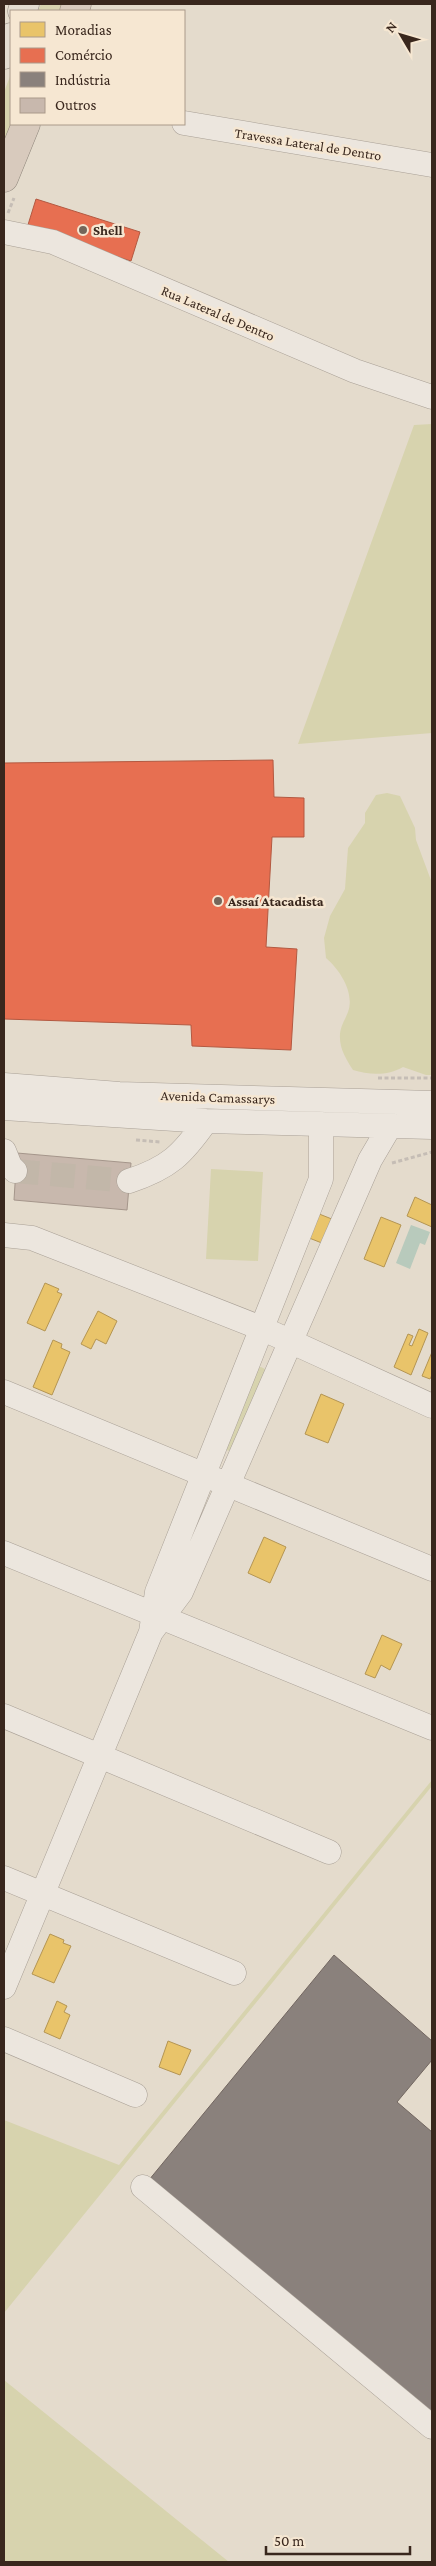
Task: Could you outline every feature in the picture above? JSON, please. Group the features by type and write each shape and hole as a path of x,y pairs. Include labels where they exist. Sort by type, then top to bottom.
{"highway":[{"path":"4,178 26,125"}],"main road":[{"path":"4,55 10,40"}],"street":[{"name":"Travessa Lateral de Dentro","path":"185,124 432,165"},
{"name":"Rua Lateral de Dentro","path":"4,232 53,242 355,371 432,397"},
{"name":"Avenida Camassarys","path":"4,1084 119,1094 432,1104"},
{"name":"Avenida Camassarys","path":"4,1108 206,1121 432,1127"},
{"path":"129,1182 148,1175 178,1157 206,1121"},
{"path":"155,1622 157,1592 321,1179 321,1124"},
{"path":"4,1987 155,1622 181,1592 370,1160 390,1126"},
{"path":"321,1179 329,1189 345,1195 358,1188"},
{"path":"4,1235 32,1238 261,1328 432,1406"},
{"path":"4,1392 432,1570"},
{"path":"4,1553 155,1622 432,1728"},
{"path":"4,1716 330,1852"},
{"path":"4,1878 234,1973"},
{"path":"4,2039 135,2095"},
{"path":"144,2187 432,2427"}],"path":[{"path":"389,1163 432,1152"}],"shaded area":[{"path":"41,4 67,4 64,10 38,10"},
{"path":"10,77 10,125 16,125 4,153 4,92"},
{"path":"432,424 432,733 298,744 414,425"},
{"path":"387,793 400,796 415,828 416,840 432,883 432,1075 426,1075 403,1067 391,1072 378,1074 353,1070 344,1053 340,1039 341,1028 350,1005 348,990 341,975 326,958 324,938 330,916 345,889 348,848 365,823 365,813 376,795"},
{"path":"211,1169 263,1172 258,1261 206,1259"},
{"path":"411,1225 430,1232 425,1245 420,1243 410,1269 396,1263"},
{"path":"261,1367 265,1369 265,1374 233,1448 228,1451 225,1447 256,1368"},
{"path":"432,1780 432,1786 4,2313 4,2120 119,2165"},
{"path":"4,2380 229,2562 4,2562"}],"building: Moradias":[{"path":"415,1197 432,1205 432,1227 407,1216"},
{"path":"299,1206 352,1227 342,1251 289,1230"},
{"path":"381,1217 401,1225 384,1267 364,1259"},
{"path":"45,1283 59,1289 57,1292 62,1294 45,1331 27,1323"},
{"path":"98,1311 117,1321 106,1344 96,1339 91,1349 81,1344"},
{"path":"419,1329 428,1333 411,1375 394,1367 408,1334 413,1336 409,1345 412,1346"},
{"path":"53,1340 62,1344 61,1348 70,1352 52,1395 33,1387"},
{"path":"432,1352 432,1375 430,1379 422,1376"},
{"path":"321,1394 344,1404 328,1443 305,1434"},
{"path":"264,1537 286,1547 270,1583 248,1573"},
{"path":"382,1635 402,1644 390,1670 381,1665 375,1678 365,1674"},
{"path":"50,1934 64,1940 63,1943 71,1946 54,1983 32,1974"},
{"path":"57,2001 67,2006 64,2012 70,2015 60,2039 44,2032"},
{"path":"168,2041 191,2050 180,2075 159,2067"}],"building: Comércio":[{"name":"Shell","path":"36,199 140,232 131,261 27,228"},
{"name":"Assaí Atacadista","path":"273,760 274,797 304,798 304,837 272,837 266,947 297,949 291,1050 192,1046 191,1025 4,1019 4,763"}],"building: Indústria":[{"path":"334,1955 432,2041 432,2060 397,2102 432,2132 432,2424 144,2186"}],"building: Outros":[{"path":"17,1153 131,1163 127,1210 14,1200"}],"tunnel":[{"path":"15,1171 129,1181"}],"place":[{"name":"Shell","path":"83,230"},
{"name":"Assaí Atacadista","path":"218,901"}]}
